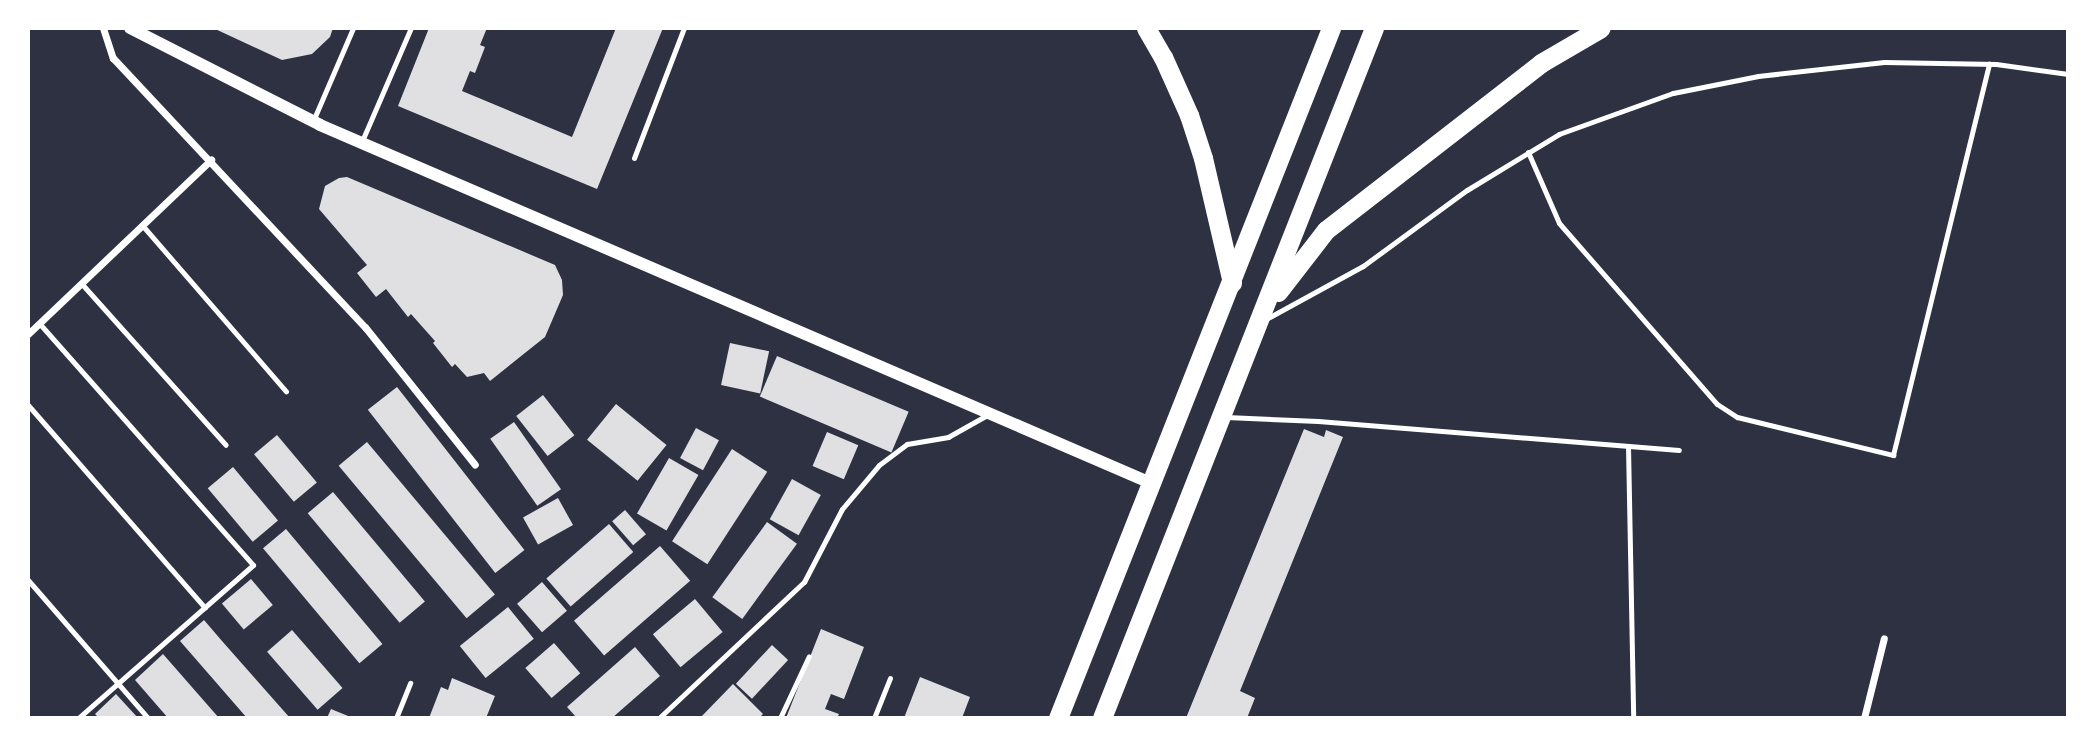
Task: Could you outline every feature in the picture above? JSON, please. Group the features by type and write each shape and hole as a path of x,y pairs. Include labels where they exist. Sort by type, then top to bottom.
{"highway":[{"path":"1146,28 1163,57 1189,115 1203,158 1232,284"},
{"path":"1058,718 1153,484 1331,28"},
{"path":"1102,718 1223,417 1374,28"},
{"path":"1262,316 1326,230 1541,63 1601,28"}],"street":[{"path":"103,28 113,58 365,327 475,465"},
{"path":"130,28 361,143 1153,484"},
{"path":"28,334 211,160"},
{"path":"1864,718 1884,638"}],"lane":[{"path":"313,121 353,28"},
{"path":"361,143 411,28"},
{"path":"634,158 684,28"},
{"path":"1262,316 1363,266 1467,190 1559,134 1596,118 1716,83 1870,63 1925,61 1989,64 2068,74"},
{"path":"1528,152 1559,223 1717,404 1737,417 1893,454 1989,64"},
{"path":"142,225 286,391"},
{"path":"81,283 226,445"},
{"path":"39,323 253,565 78,718"},
{"path":"28,405 205,608"},
{"path":"659,718 804,582 842,509 879,465 908,444 948,437 989,414"},
{"path":"1223,417 1318,421 1679,450"},
{"path":"1628,446 1633,718"},
{"path":"28,580 148,718"},
{"path":"780,718 808,656"},
{"path":"874,718 890,678"},
{"path":"396,718 410,684"}],"building":[{"path":"213,28 333,28 330,37 312,54 282,60"},
{"path":"429,28 487,28 480,45 485,47 475,73 470,71 462,91 572,137 616,28 663,28 597,189 398,106"},
{"path":"347,177 555,265 562,280 563,295 545,337 490,381 484,373 467,377 455,364 452,367 433,343 435,341 411,314 408,317 386,289 376,297 357,273 367,265 319,209 325,186 339,178"},
{"path":"730,343 769,351 760,393 721,385"},
{"path":"777,356 909,412 891,452 760,397"},
{"path":"397,387 524,550 495,573 368,410"},
{"path":"543,395 574,435 548,456 516,416"},
{"path":"616,404 667,445 638,481 587,440"},
{"path":"514,422 561,489 537,506 490,439"},
{"path":"696,428 719,440 703,470 680,458"},
{"path":"1304,429 1324,437 1326,430 1343,437 1240,691 1255,698 1247,718 1186,718"},
{"path":"827,432 858,445 844,479 813,466"},
{"path":"277,435 317,482 294,502 254,454"},
{"path":"367,442 495,594 467,618 339,466"},
{"path":"732,449 767,472 707,564 672,541"},
{"path":"669,458 698,475 666,530 637,513"},
{"path":"233,467 278,521 253,542 208,488"},
{"path":"792,479 821,495 799,535 770,519"},
{"path":"333,492 425,602 400,623 308,513"},
{"path":"558,498 573,525 538,545 523,517"},
{"path":"625,510 646,534 633,545 612,521"},
{"path":"767,522 797,544 742,619 712,597"},
{"path":"609,524 633,552 571,606 546,578"},
{"path":"286,529 382,644 359,663 263,548"},
{"path":"660,546 690,581 604,656 574,621"},
{"path":"251,579 273,605 244,629 222,603"},
{"path":"542,582 567,611 542,632 517,604"},
{"path":"695,599 723,632 681,667 653,634"},
{"path":"508,607 534,639 486,678 460,646"},
{"path":"204,620 290,718 247,718 180,641"},
{"path":"821,629 864,647 844,699 831,694 825,709 839,714 837,718 786,718"},
{"path":"292,630 343,688 318,710 267,652"},
{"path":"554,643 580,673 552,698 525,668"},
{"path":"772,645 788,660 752,699 736,684"},
{"path":"635,647 660,676 612,718 577,718 567,707"},
{"path":"163,654 219,718 168,718 135,680"},
{"path":"920,677 970,697 962,718 904,718"},
{"path":"452,678 495,696 486,718 429,718 441,687 448,690"},
{"path":"733,684 763,714 759,718 700,718"},
{"path":"116,694 138,718 99,718 95,714"},
{"path":"331,709 353,718 327,718"}]}
